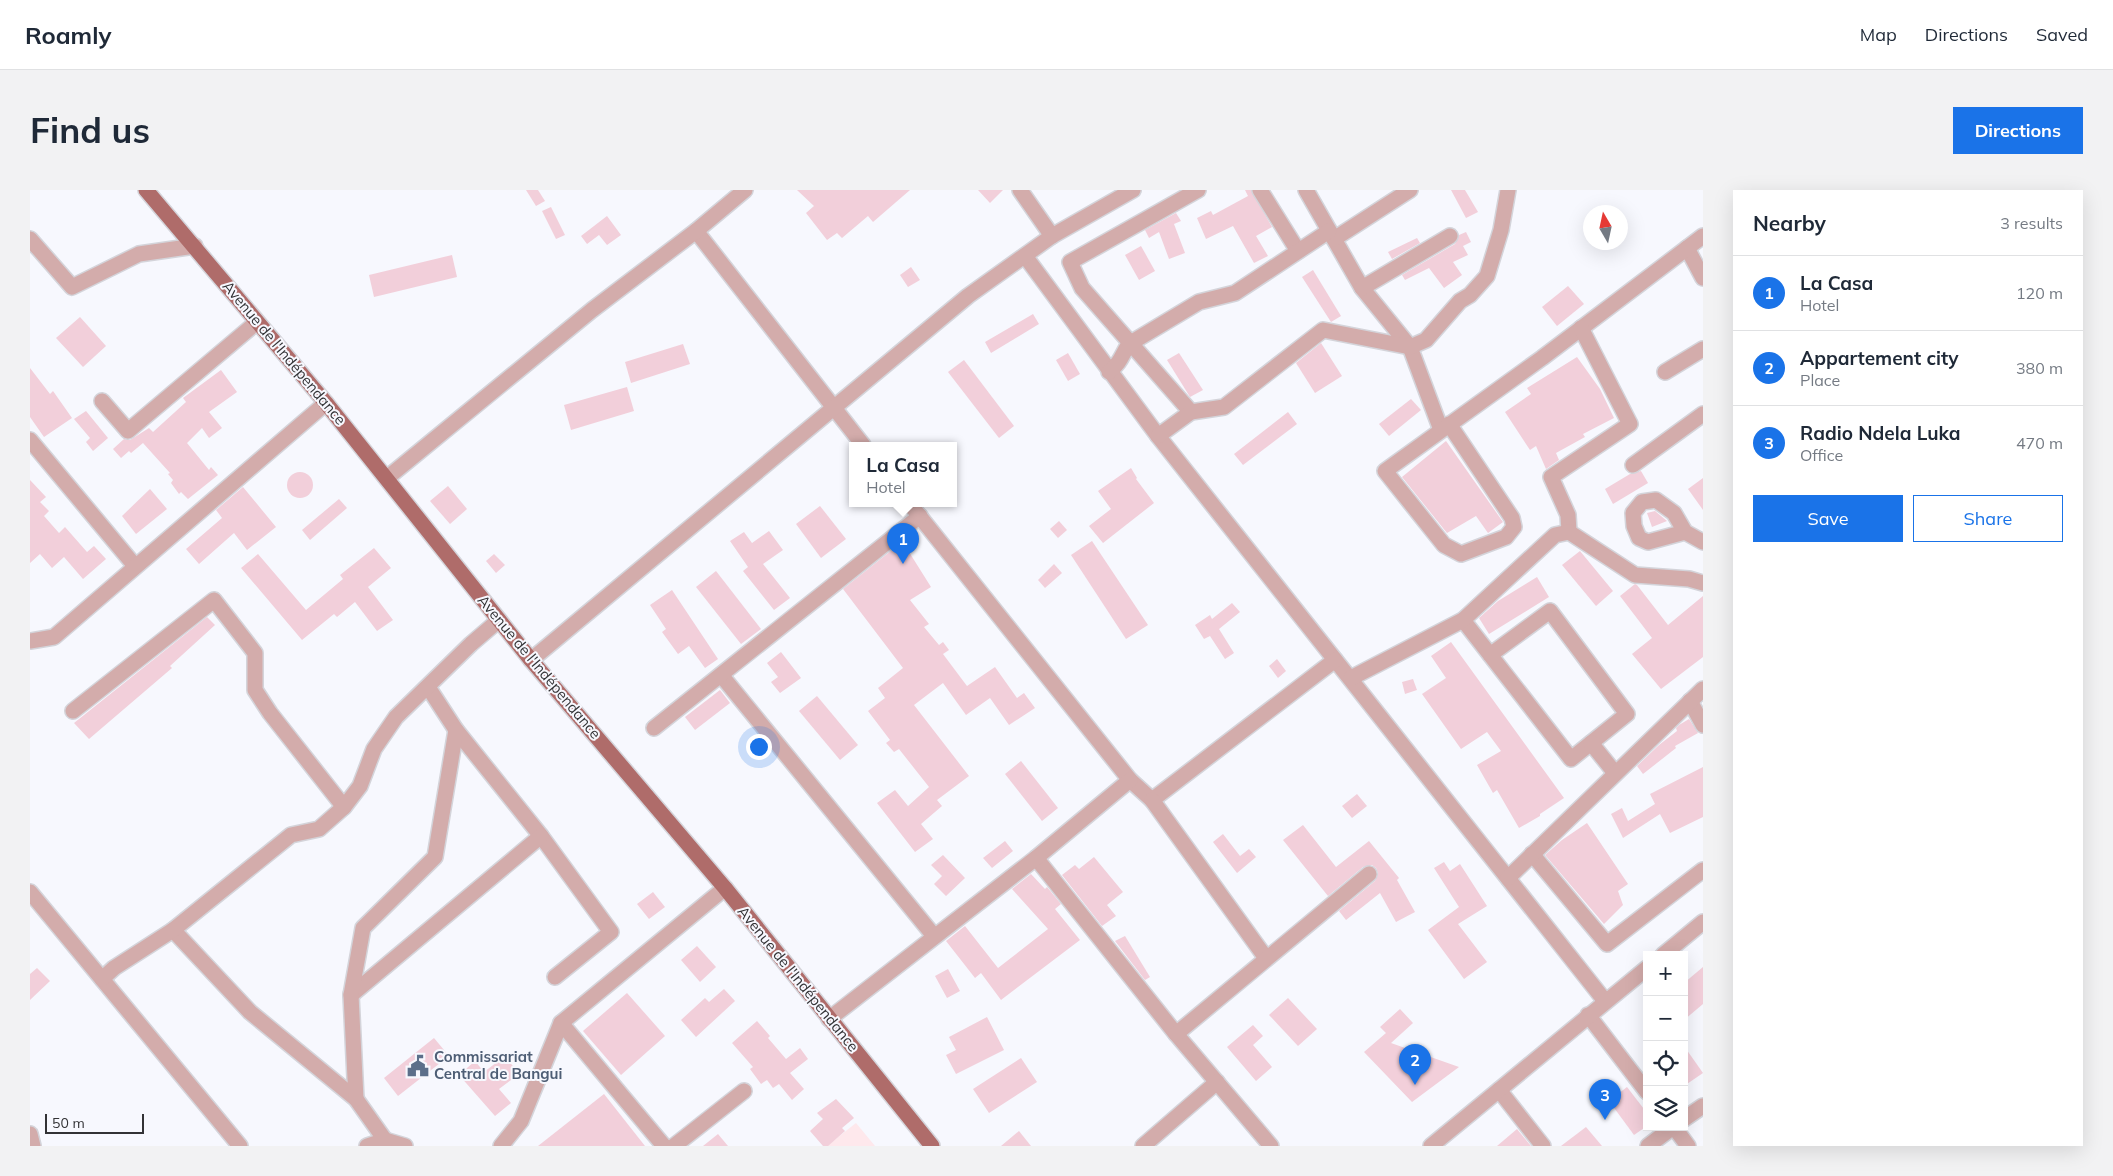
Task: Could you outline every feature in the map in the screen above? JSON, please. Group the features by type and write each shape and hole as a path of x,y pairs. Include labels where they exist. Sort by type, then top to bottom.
{"main road":[{"name":"Avenue de l'Indépendance","path":"146,190 326,402 499,620 725,888 932,1146"}],"street":[{"path":"387,478 585,316 696,231 745,190"},
{"path":"1020,190 1052,236"},
{"path":"532,660 968,296 1052,236 1133,190"},
{"path":"1191,412 1129,344 1082,288 1070,262 1198,190"},
{"path":"1260,190 1298,251"},
{"path":"1307,190 1362,288 1410,347 1445,427 1512,518 1514,527 1506,537 1461,554 1444,545 1385,471 1445,427 1581,328 1703,236"},
{"path":"1109,372 1121,361 1124,351 1129,344 1200,302 1235,293 1298,251 1331,235 1410,190"},
{"path":"1158,436 1191,412 1224,407 1323,330 1410,347 1426,340 1460,302 1484,281 1501,230 1508,190"},
{"path":"696,231 861,442"},
{"path":"1362,288 1450,236"},
{"path":"30,238 72,287 139,254 195,246"},
{"path":"1687,248 1703,278"},
{"path":"1025,256 1158,436 1605,1001"},
{"path":"102,402 128,432 257,322"},
{"path":"1569,532 1568,515 1551,477 1630,424 1581,328"},
{"path":"1665,372 1703,349"},
{"path":"30,641 54,637 326,402"},
{"path":"1632,465 1703,414"},
{"path":"30,440 135,566"},
{"path":"912,507 1130,780 1152,800 1266,958"},
{"path":"654,728 920,516"},
{"path":"1351,678 1463,620 1555,535 1569,532 1635,575 1688,579 1703,583"},
{"path":"1685,532 1703,542"},
{"path":"73,711 214,600 255,653 255,690 270,713 344,807"},
{"path":"1463,620 1571,759 1627,714 1550,611 1490,654"},
{"path":"102,979 114,968 172,930 291,835 319,829 344,807 360,786 374,749 396,718 471,644 499,620"},
{"path":"1152,800 1335,660"},
{"path":"721,675 934,936"},
{"path":"428,687 456,730 541,836 611,932 555,976"},
{"path":"1508,878 1699,693"},
{"path":"1699,693 1703,725"},
{"path":"356,1099 351,995 363,928 435,857 456,730"},
{"path":"1591,743 1616,773"},
{"path":"829,1019 1036,858 1130,780"},
{"path":"351,995 541,836"},
{"path":"1532,854 1607,944 1703,870"},
{"path":"1036,858 1176,1034 1271,1146"},
{"path":"1176,1034 1369,874"},
{"path":"501,1146 521,1122 561,1023 725,888"},
{"path":"30,892 240,1146"},
{"path":"1668,951 1703,922"},
{"path":"172,930 250,1012 356,1099 385,1140"},
{"path":"1430,1146 1643,971"},
{"path":"1588,1015 1643,1087"},
{"path":"561,1023 664,1146"},
{"path":"1142,1146 1217,1082"},
{"path":"1499,1090 1543,1146"},
{"path":"674,1146 744,1091"},
{"path":"1688,1116 1703,1106"},
{"path":"1648,1146 1668,1131"},
{"path":"1676,1131 1688,1146"},
{"path":"30,1134 33,1146"},
{"path":"367,1146 385,1140 405,1146"}],"shaded area":[{"path":"856,1123 875,1146 827,1146"}],"building":[{"path":"526,190 538,190 545,201 536,206"},
{"path":"797,190 910,190 873,222 868,216 842,238 837,233 827,240 806,213 814,206"},
{"path":"978,190 1003,190 990,203"},
{"path":"1245,190 1251,190 1272,227 1256,236 1268,256 1254,263 1233,226 1206,239 1197,218 1211,211 1213,215 1248,196"},
{"path":"1451,190 1465,190 1478,212 1466,218"},
{"path":"551,207 565,235 556,239 542,211"},
{"path":"1176,213 1181,221 1174,224 1185,253 1169,259 1159,232 1149,238 1145,230"},
{"path":"607,216 621,235 607,245 599,235 587,244 581,236"},
{"path":"1466,232 1471,242 1463,246 1468,255 1453,262 1462,275 1444,288 1429,268 1405,280 1402,275 1455,244 1459,235"},
{"path":"1417,238 1420,243 1392,259 1388,252"},
{"path":"1141,246 1155,271 1139,280 1125,255"},
{"path":"452,255 457,277 374,297 369,275"},
{"path":"911,267 920,280 908,287 900,275"},
{"path":"1313,270 1341,316 1331,322 1302,277"},
{"path":"1568,286 1584,304 1557,326 1542,307"},
{"path":"1033,314 1039,324 991,353 985,342"},
{"path":"80,317 106,346 83,367 56,338"},
{"path":"1321,343 1342,376 1315,393 1296,363"},
{"path":"683,344 690,364 631,383 625,362"},
{"path":"1068,353 1080,374 1068,381 1056,360"},
{"path":"1179,353 1203,390 1190,397 1167,360"},
{"path":"1577,357 1600,389 1614,418 1583,434 1585,437 1556,453 1559,460 1546,469 1536,446 1530,450 1505,412 1531,394 1527,388"},
{"path":"964,360 1014,426 999,438 948,372"},
{"path":"30,368 50,394 53,391 72,418 44,437 30,417"},
{"path":"221,370 237,392 209,412 222,428 209,438 202,428 187,443 209,470 211,467 218,475 188,499 181,492 179,494 171,483 173,480 168,474 170,473 143,443 131,453 129,451 121,458 113,449 124,439 130,440 149,428 153,432 186,402 183,398"},
{"path":"627,387 634,411 571,430 564,405"},
{"path":"1411,399 1421,410 1389,436 1379,424"},
{"path":"86,411 108,438 93,451 86,442 90,438 74,419"},
{"path":"1288,412 1297,424 1243,465 1234,454"},
{"path":"1446,441 1503,522 1488,533 1476,516 1447,533 1402,477"},
{"path":"1131,468 1136,479 1154,503 1103,543 1089,526 1111,509 1098,491"},
{"path":"1641,471 1648,483 1613,504 1605,489 1630,474"},
{"path":"300,472 309,476 313,485 309,494 300,498 291,494 287,485 291,476"},
{"path":"1703,478 1703,510 1688,489"},
{"path":"30,480 46,497 40,502 49,511 44,516 59,533 65,527 87,552 94,546 106,559 83,579 64,557 52,568 40,554 30,563"},
{"path":"448,486 467,509 450,524 430,501"},
{"path":"243,487 276,527 247,550 234,533 199,564 186,549 222,518 216,510"},
{"path":"150,489 167,509 136,534 122,516"},
{"path":"339,499 347,508 310,540 302,530"},
{"path":"820,506 846,539 821,558 796,524"},
{"path":"1655,511 1667,521 1652,527 1647,513"},
{"path":"1059,521 1067,530 1058,538 1050,529"},
{"path":"769,531 783,550 763,564 790,598 774,610 743,571 748,567 730,541 744,532 752,543"},
{"path":"1092,541 1148,625 1126,639 1071,555"},
{"path":"904,544 931,587 910,600 929,624 924,627 939,645 943,642 949,650 943,654 967,686 995,667 1017,698 1024,693 1035,708 1009,725 990,698 966,715 943,683 914,705 969,776 937,800 942,806 921,824 933,839 915,852 877,803 895,790 908,806 929,787 899,749 894,752 886,743 890,740 868,711 885,698 878,688 903,668 843,589 897,546"},
{"path":"374,548 391,568 368,587 393,620 377,631 355,602 337,617 334,614 302,640 241,568 258,554 306,610 343,579 340,575"},
{"path":"1580,551 1613,591 1596,606 1562,565"},
{"path":"494,554 505,565 496,573 486,561"},
{"path":"1054,564 1062,573 1045,588 1038,580"},
{"path":"716,571 761,629 741,644 696,587"},
{"path":"1537,577 1549,597 1489,634 1479,618 1498,601"},
{"path":"1635,584 1668,625 1703,596 1703,657 1661,689 1632,654 1652,638 1620,596"},
{"path":"672,590 718,659 705,668 689,646 678,654 662,632 666,629 650,605"},
{"path":"1232,603 1240,612 1219,629 1234,653 1225,659 1210,636 1204,639 1195,625 1210,615 1212,619"},
{"path":"207,617 215,625 170,666 172,668 89,739 74,723"},
{"path":"1451,642 1564,798 1540,814 1540,816 1519,828 1497,790 1493,793 1477,765 1501,751 1487,732 1461,749 1422,694 1446,678 1431,656"},
{"path":"781,652 801,678 780,693 771,682 778,677 767,663"},
{"path":"1277,659 1286,671 1278,678 1269,666"},
{"path":"1413,679 1417,690 1405,694 1402,682"},
{"path":"720,690 730,703 695,730 685,717"},
{"path":"817,696 858,745 840,760 799,711"},
{"path":"1689,719 1698,733 1675,746 1676,748 1643,774 1637,766 1677,731 1676,728 1679,725"},
{"path":"1021,761 1058,808 1042,821 1005,774"},
{"path":"1703,767 1703,817 1670,833 1660,814 1623,838 1611,814 1622,808 1628,821 1655,804 1650,794"},
{"path":"1357,794 1367,806 1352,818 1342,806"},
{"path":"1587,823 1628,884 1618,891 1623,905 1604,924 1545,855 1562,840"},
{"path":"1303,825 1336,867 1369,841 1399,878 1397,880 1415,912 1396,922 1380,893 1346,920 1339,911 1375,881 1378,873 1376,868 1372,865 1363,867 1328,896 1283,840"},
{"path":"1223,834 1240,856 1249,849 1256,857 1237,873 1213,842"},
{"path":"1005,841 1013,851 992,868 983,858"},
{"path":"943,855 965,878 946,896 934,884 942,876 931,865"},
{"path":"1094,857 1123,892 1107,905 1116,916 1102,926 1062,875 1075,865 1079,869"},
{"path":"1444,862 1450,871 1460,864 1487,906 1458,924 1487,962 1464,979 1428,930 1459,907 1434,868"},
{"path":"1031,874 1045,889 1047,887 1061,904 1055,909 1080,940 1001,1000 981,973 975,978 946,941 965,926 998,968 1048,929 1012,889"},
{"path":"653,892 665,907 649,919 637,904"},
{"path":"1125,936 1150,977 1145,980 1115,941"},
{"path":"697,946 716,967 700,982 681,960"},
{"path":"1703,967 1703,1004 1688,1017 1688,996 1688,980"},
{"path":"37,968 50,981 30,1000 30,974"},
{"path":"948,969 960,991 947,998 935,976"},
{"path":"724,989 735,1001 696,1037 681,1020 705,998 709,1002"},
{"path":"627,993 665,1036 621,1075 583,1031"},
{"path":"1288,998 1317,1029 1298,1046 1269,1015"},
{"path":"1400,1009 1413,1023 1391,1043 1459,1067 1412,1102 1364,1052 1386,1033 1380,1027"},
{"path":"987,1017 1004,1050 956,1074 946,1055 956,1050 949,1037"},
{"path":"757,1021 770,1036 768,1038 786,1059 800,1048 808,1059 790,1073 804,1089 792,1100 779,1084 773,1088 767,1080 761,1084 750,1069 753,1067 732,1043"},
{"path":"1253,1025 1263,1036 1253,1045 1272,1067 1256,1081 1227,1047"},
{"name":"Commissariat Central de Bangui","path":"434,1038 449,1056 398,1096 384,1078"},
{"path":"1688,1052 1703,1073 1688,1083"},
{"path":"505,1056 519,1074 499,1089 511,1103 495,1116 459,1075 475,1061 484,1072"},
{"path":"1021,1058 1037,1082 989,1113 973,1089"},
{"path":"1627,1087 1643,1108 1643,1129 1634,1135 1609,1101"},
{"path":"604,1094 645,1146 538,1146"},
{"path":"836,1099 854,1118 842,1128 845,1131 828,1146 823,1146 810,1131 823,1119 817,1113"},
{"path":"1586,1127 1602,1146 1561,1146"},
{"path":"1517,1129 1531,1146 1497,1146"},
{"path":"1019,1131 1031,1146 1001,1146"},
{"path":"718,1134 728,1146 703,1146"}],"place":[{"name":"La Casa","path":"903,564"},
{"name":"Commissariat Central de Bangui","path":"418,1066"},
{"name":"Appartement city","path":"1415,1085"},
{"name":"Radio Ndela Luka","path":"1605,1120"}]}
